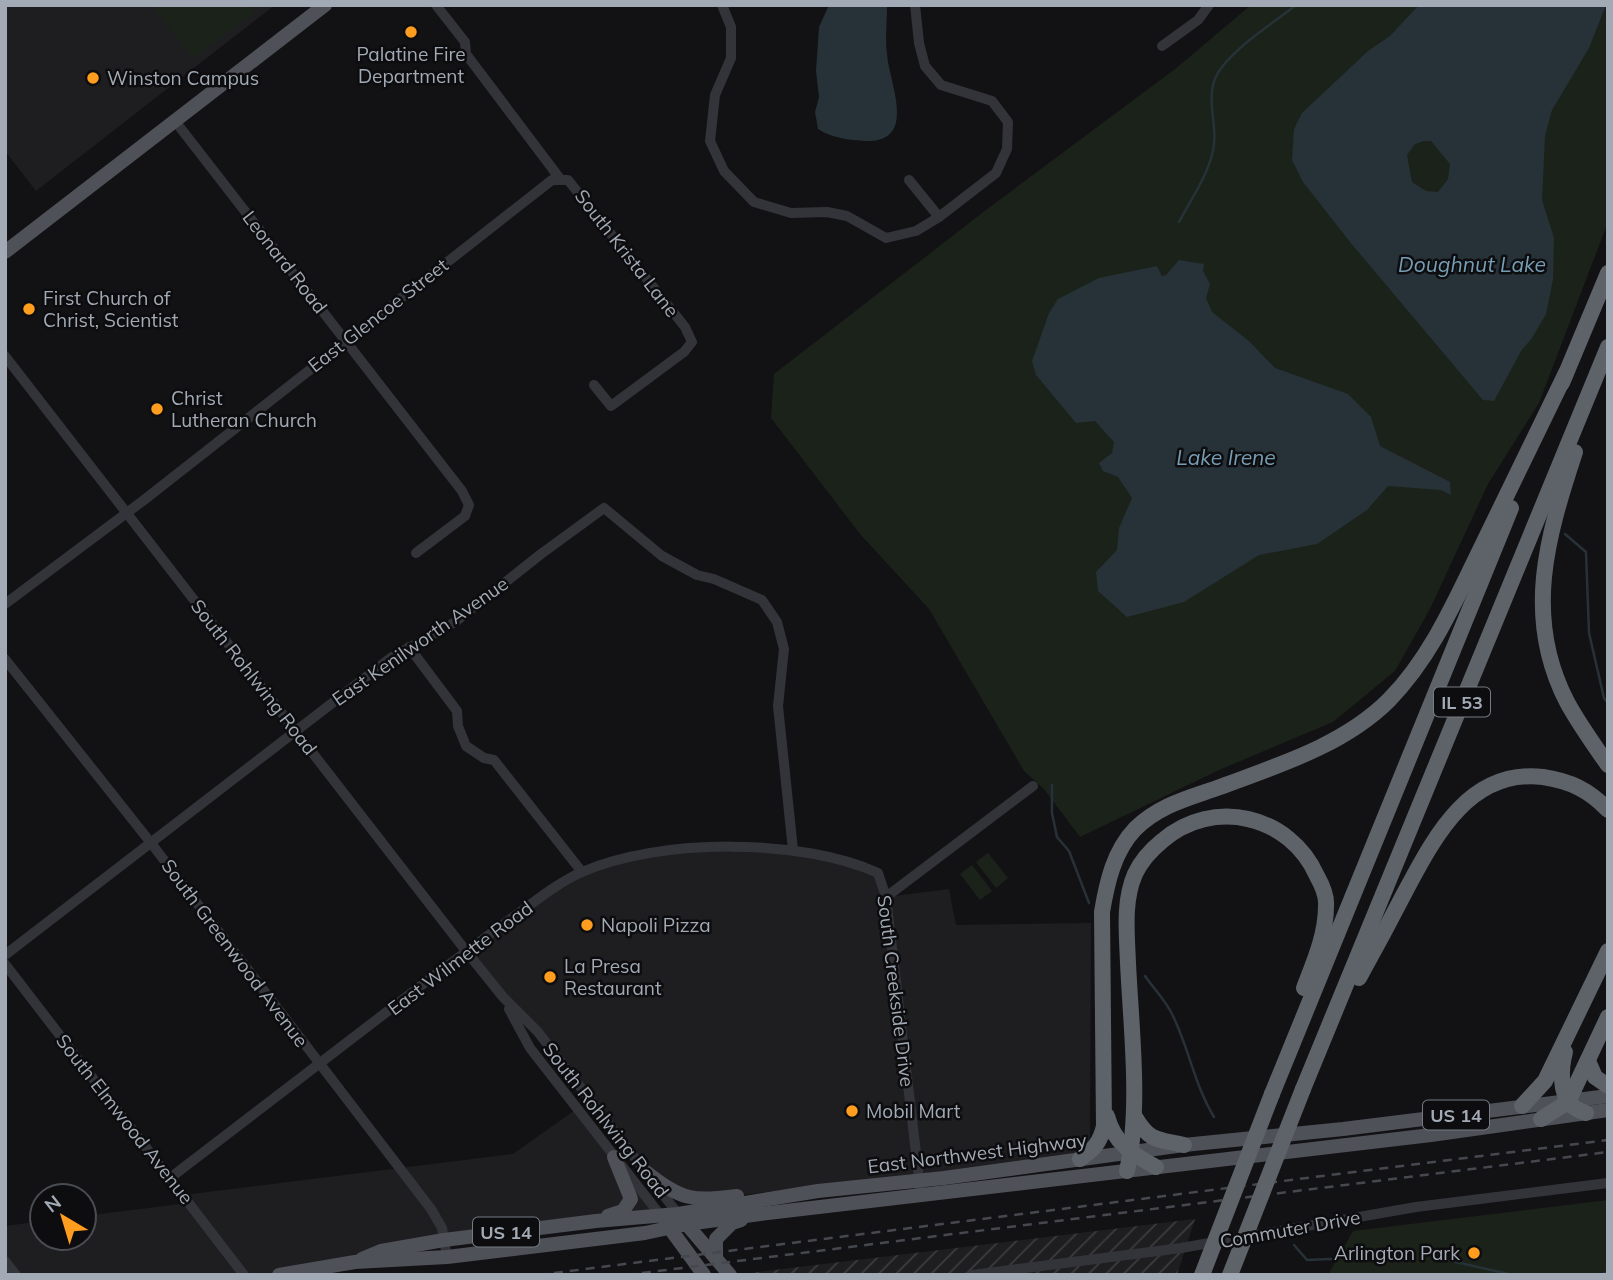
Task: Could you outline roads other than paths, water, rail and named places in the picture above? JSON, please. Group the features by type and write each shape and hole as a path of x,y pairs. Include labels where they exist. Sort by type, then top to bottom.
{"highway":[{"name":"IL 53","path":"1202,1275 1283,1066 1608,272"},
{"name":"IL 53","path":"1230,1275 1303,1089 1608,347"},
{"path":"1608,355 1556,510 1542,582 1542,609 1545,635 1557,679 1574,715 1608,765"},
{"path":"1080,1159 1096,1149 1100,1141 1105,1107 1102,912 1106,887 1120,849 1134,830 1166,806 1268,769 1344,735 1365,720 1405,682 1443,625 1566,373"},
{"path":"1317,1057 1432,841 1464,803 1493,785 1534,776 1570,783 1586,790 1608,810"},
{"path":"1127,1171 1135,1117 1127,943 1130,887 1144,859 1157,845 1174,830 1197,820 1244,818 1263,822 1278,830 1306,854 1323,890 1327,904 1320,944 1294,1014 1283,1066"},
{"path":"1522,1106 1545,1081 1608,951"},
{"path":"1578,1017 1561,1066 1568,1102 1574,1108 1587,1113"},
{"path":"1541,1119 1568,1102 1608,1017"},
{"path":"1588,1062 1595,1077 1608,1087"},
{"path":"1105,1107 1114,1135 1131,1154 1156,1167"},
{"path":"1135,1117 1144,1132 1156,1140 1184,1145"}],"main road":[{"path":"5,252 325,5"},
{"name":"East Northwest Highway","path":"355,1262 381,1251 444,1240 596,1221 665,1222 818,1191 1608,1096"},
{"name":"East Northwest Highway","path":"682,1219 760,1214 921,1196 1431,1135 1608,1110"},
{"path":"596,1221 623,1211 631,1199 614,1157"},
{"path":"646,1172 667,1189 698,1199 803,1187 818,1191"},
{"path":"716,1257 716,1240 724,1229 732,1223 760,1214"},
{"path":"682,1219 730,1275"},
{"path":"665,1222 704,1275"},
{"name":"East Northwest Highway","path":"279,1275 355,1262 447,1257 645,1233 665,1222"}],"street":[{"path":"436,5 465,41 467,54 557,180"},
{"path":"722,5 731,27 731,58 715,95 709,141 724,171 754,202 791,213 827,212 847,216 886,238 916,231 939,217 996,173 1007,149 1008,122 992,101 941,85 925,66 919,43 915,5"},
{"path":"1162,46 1198,20 1209,5"},
{"name":"Leonard Road","path":"175,121 462,491 469,505 465,516 416,553"},
{"name":"East Glencoe Street","path":"5,604 127,513 346,340 557,180"},
{"name":"South Krista Lane","path":"557,180 568,180 685,327 692,342 684,352 611,406 594,385"},
{"path":"909,180 939,217"},
{"name":"South Rohlwing Road","path":"5,356 466,951 503,997 538,1032 682,1219"},
{"name":"East Kenilworth Avenue","path":"5,956 392,657 455,622 604,508 662,556 697,575 714,579 762,600 777,622 784,649 778,706 793,850"},
{"path":"409,647 457,711 458,726 466,746 484,758 494,760 582,872"},
{"name":"South Greenwood Avenue","path":"5,659 151,843 431,1209 442,1228 447,1257"},
{"path":"886,897 1033,786"},
{"name":"East Wilmette Road","path":"170,1178 466,951 550,891 582,872 623,859 702,847 793,850"},
{"name":"South Creekside Drive","path":"793,850 856,863 878,873 886,897 921,1196"},
{"name":"South Elmwood Avenue","path":"5,964 244,1275"},
{"name":"South Rohlwing Road","path":"503,997 530,1048 665,1222"},
{"name":"Commuter Drive","path":"972,1275 1194,1246 1416,1207 1608,1183"},
{"path":"5,1261 16,1275"}],"water":[{"path":"829,5 887,5 887,54 897,109 896,122 891,132 882,139 847,139 818,129 815,112 819,97 816,71 819,27"},
{"name":"Doughnut Lake","path":"1419,5 1606,5 1589,48 1552,110 1545,136 1542,200 1554,238 1553,279 1546,314 1521,351 1494,401 1483,400 1350,242 1303,182 1292,160 1294,129 1302,113 1368,51 1390,36","holes":["1431,141 1450,164 1448,179 1438,192 1426,191 1412,182 1407,155 1415,144"]},
{"name":"Lake Irene","path":"1179,260 1204,264 1203,271 1210,284 1206,298 1212,312 1249,341 1275,368 1348,394 1371,417 1380,446 1450,482 1451,495 1441,490 1388,486 1367,510 1317,544 1259,555 1184,602 1127,617 1098,591 1096,572 1117,550 1119,528 1132,498 1118,477 1103,471 1099,463 1112,453 1114,442 1095,421 1076,423 1036,375 1032,361 1049,313 1058,299 1099,278 1157,266 1162,276 1166,275"}],"waterway":[{"path":"1179,222 1202,181 1212,155 1212,88 1216,77 1238,50 1296,5"},
{"path":"1565,534 1586,552 1589,633 1604,698 1608,703"},
{"path":"1052,785 1052,813 1057,837 1069,851 1089,903"},
{"path":"1145,976 1173,1016 1214,1117"},
{"path":"1294,1245 1307,1260 1331,1259"},
{"path":"1447,1260 1513,1275"},
{"path":"1600,1275 1608,1272"}],"railway":[{"path":"538,1275 1608,1140"},
{"path":"626,1275 1608,1152"}],"place":[{"name":"Palatine Fire Department","path":"411,32"},
{"name":"Winston Campus","path":"93,78"},
{"name":"First Church of Christ, Scientist","path":"29,309"},
{"name":"Christ Lutheran Church","path":"157,409"},
{"name":"Napoli Pizza","path":"587,925"},
{"name":"La Presa Restaurant","path":"550,977"},
{"name":"Mobil Mart","path":"852,1111"},
{"name":"Arlington Park","path":"1474,1253"}]}
